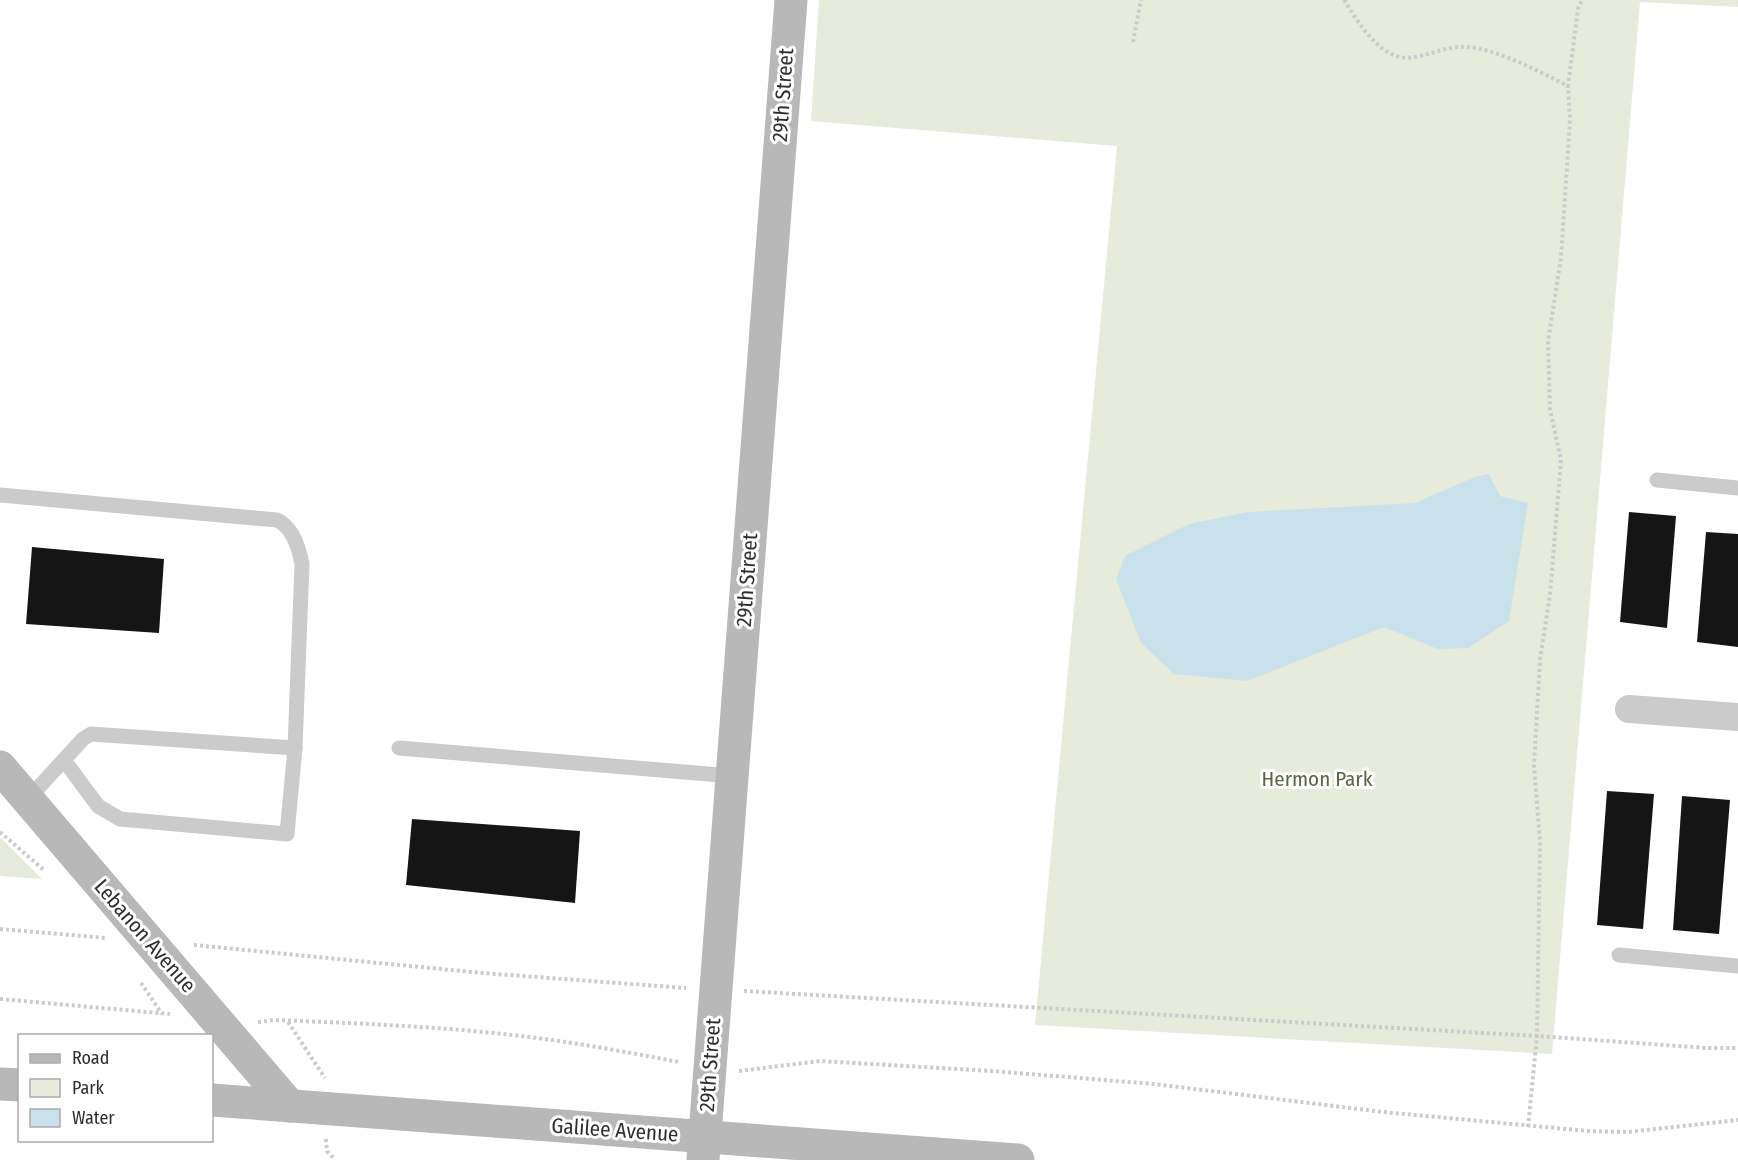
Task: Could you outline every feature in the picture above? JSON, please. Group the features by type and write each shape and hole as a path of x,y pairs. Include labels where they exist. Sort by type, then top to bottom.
{"street":[{"name":"29th Street","path":"704,1148 791,0"},
{"path":"1629,709 1738,717"},
{"name":"Lebanon Avenue","path":"0,767 290,1106"},
{"path":"0,1084 18,1085"},
{"name":"Galilee Avenue","path":"213,1100 704,1148 1018,1160"}],"lane":[{"path":"1657,480 1738,488"},
{"path":"0,495 277,520 282,523 299,546 302,564 295,748 287,834 120,819 98,806 64,760"},
{"path":"28,799 83,739 91,734 295,748"},
{"path":"399,748 732,776"},
{"path":"1620,956 1738,966"}],"path":[{"path":"1132,42 1141,0"},
{"path":"1344,0 1384,51 1399,57 1413,58 1466,46 1496,54 1568,86"},
{"path":"1528,1127 1537,1036 1540,841 1534,766 1540,659 1550,595 1561,460 1550,410 1548,341 1562,258 1570,120 1568,86 1578,9 1582,0"},
{"path":"0,929 110,938"},
{"path":"192,945 482,973 688,988"},
{"path":"736,991 1738,1048"},
{"path":"0,999 173,1015"},
{"path":"287,1021 326,1078 326,1084"},
{"path":"256,1022 415,1026 506,1034 686,1064"},
{"path":"738,1071 820,1061 992,1071 1154,1084 1528,1127 1628,1132 1738,1120"},
{"path":"326,1130 327,1151 335,1160"}],"green space":[{"name":"Hermon Park","path":"819,0 1738,0 1738,7 1640,2 1552,1054 1035,1025 1117,146 811,121"},
{"path":"0,837 42,879 0,876"}],"water":[{"path":"1489,474 1500,496 1528,503 1509,621 1468,648 1438,649 1384,627 1247,681 1174,674 1141,643 1116,579 1125,556 1189,524 1248,512 1415,503 1475,477"}],"building":[{"path":"1629,512 1676,516 1667,628 1620,622"},
{"path":"1706,532 1738,534 1738,647 1697,642"},
{"path":"32,547 164,559 159,633 26,624"},
{"path":"1607,791 1654,794 1643,929 1597,925"},
{"path":"1682,796 1730,800 1719,934 1673,930"},
{"path":"412,819 580,831 575,903 406,885"}]}
